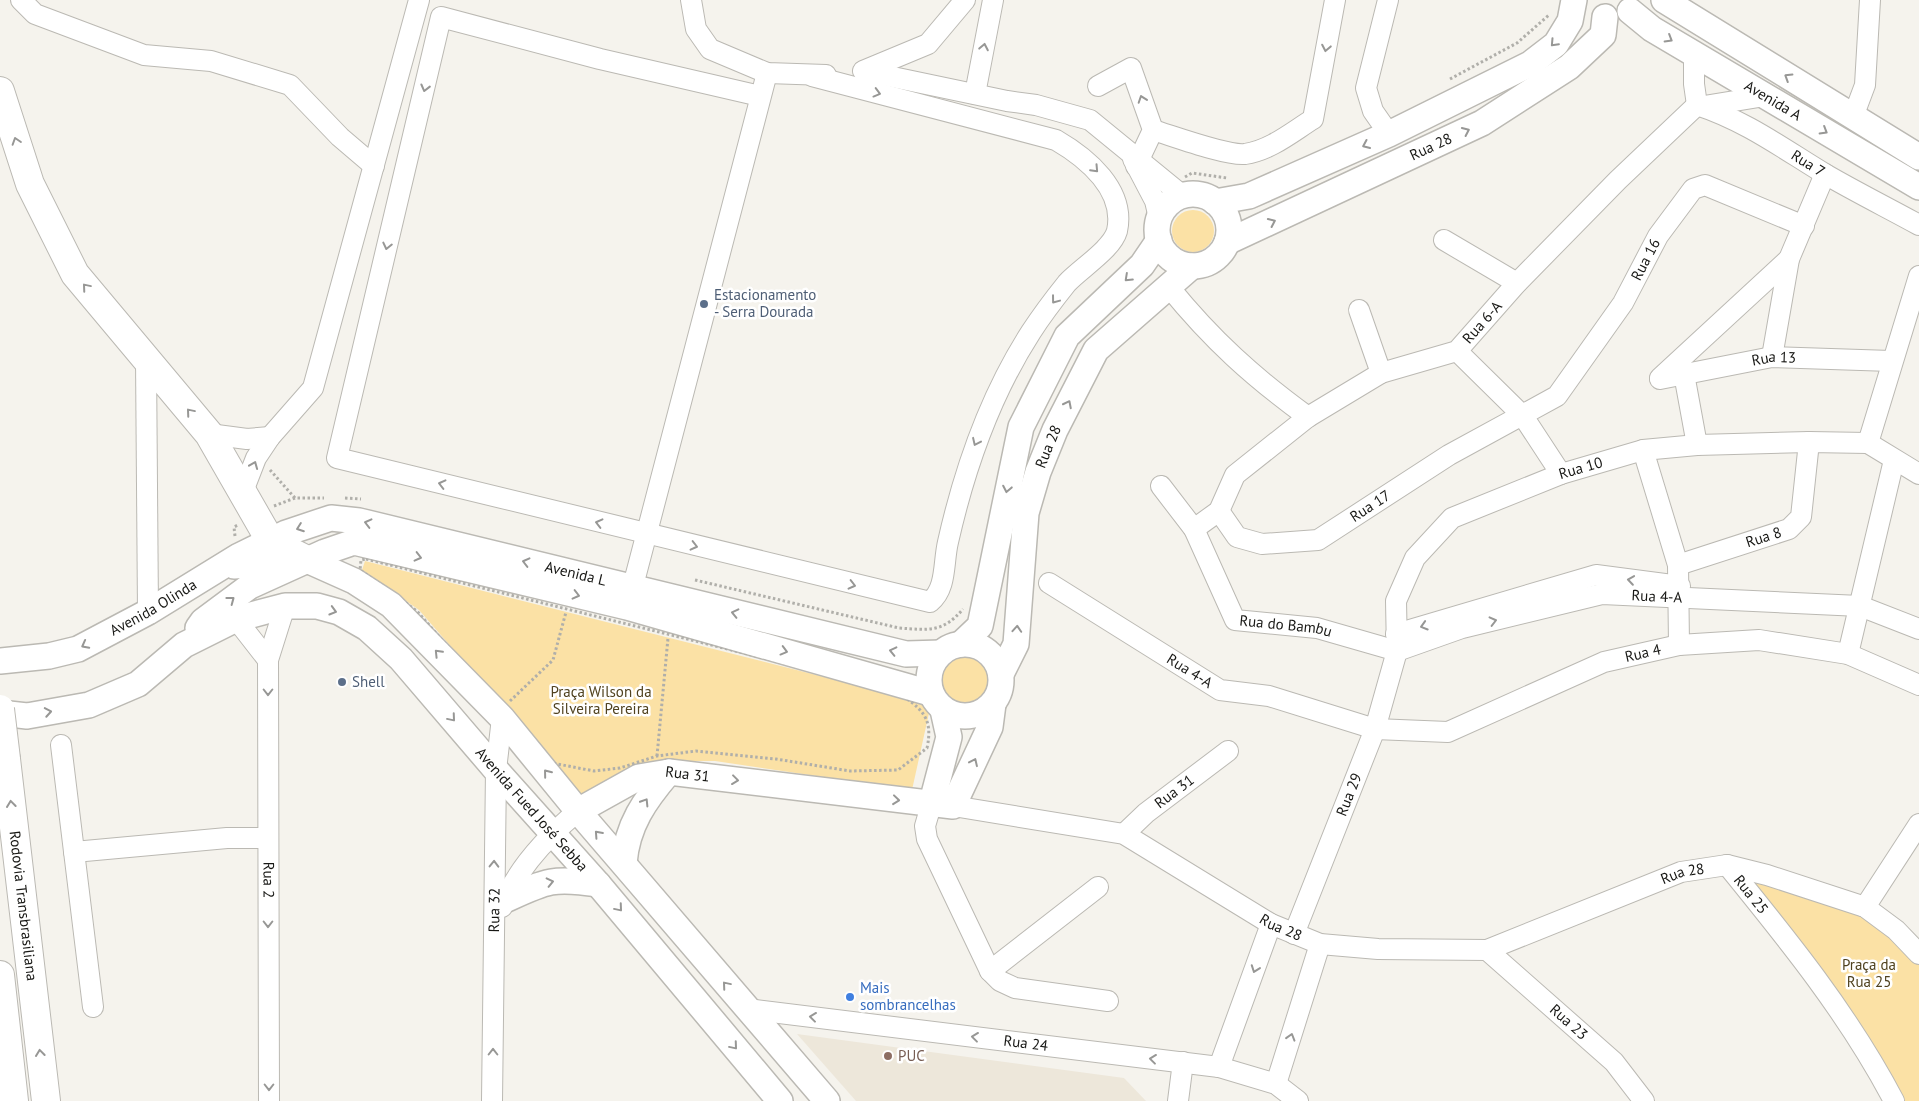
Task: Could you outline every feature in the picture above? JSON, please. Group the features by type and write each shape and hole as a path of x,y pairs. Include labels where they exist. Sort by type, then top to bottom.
{"highway":[{"path":"0,91 30,184 75,274 209,434 271,542 306,560"},
{"name":"Rodovia Transbrasiliana","path":"0,711 46,1101"},
{"name":"Rodovia Transbrasiliana","path":"0,975 14,1101"}],"main road":[{"path":"1580,0 1587,8 1605,17 1622,15 1634,6"},
{"name":"Avenida A","path":"1664,0 1919,158"},
{"name":"Rua 28","path":"1216,202 1249,196 1389,134 1530,64 1556,44 1570,21 1564,5"},
{"name":"Avenida A","path":"1634,6 1652,29 1919,187"},
{"name":"Rua 28","path":"1227,242 1482,123 1569,67 1602,35 1605,17"},
{"path":"1178,191 1194,194 1216,202 1228,220 1230,231 1227,242 1222,252 1214,260 1203,265 1181,264 1171,259 1159,229 1165,208 1178,191"},
{"name":"Rua 28","path":"951,648 980,626 1021,427 1067,336 1142,265 1159,229"},
{"name":"Rua 28","path":"1001,674 1016,644 1026,514 1038,472 1054,430 1096,350 1192,266"},
{"name":"Avenida L","path":"218,569 240,556 302,526 331,518 359,521 629,598 906,654 951,648"},
{"path":"0,711 27,716 89,705 138,684 184,645 203,621 250,586 306,560 354,542"},
{"path":"354,542 346,556 346,566 354,581"},
{"name":"Avenida L","path":"354,542 568,602 629,598 670,627 936,701"},
{"path":"306,560 354,581 392,605 500,713 578,811 827,1101"},
{"path":"285,606 297,575 306,560"},
{"name":"Avenida Olinda","path":"0,661 71,652 148,612 218,569 306,560"},
{"name":"Avenida Fued José Sebba","path":"236,619 285,606 317,606 339,612 368,628 401,659 496,770 553,831 780,1101"},
{"path":"184,645 236,619"},
{"path":"936,701 963,717 984,711 993,704 999,695 1001,674 991,654 977,646 951,648 929,671 936,701 949,737 943,804"},
{"path":"943,804 990,727 993,704"},
{"path":"624,863 626,845 632,825 661,767"},
{"name":"Rua 31","path":"578,811 638,777 661,767 901,801 943,804"},
{"path":"504,900 549,881 567,879 598,884"}],"street":[{"path":"21,0 35,14 144,55 212,61 290,85 340,137 374,166"},
{"path":"248,504 256,458 270,437 312,388 418,0"},
{"path":"691,0 696,29 710,49 767,72 812,76 1034,134 1064,144 1078,153 1097,171 1112,192 1117,212 1117,231 1113,240 1064,288 1031,332 972,451 948,543 941,590 937,596 930,602 921,601 337,458 442,17 600,59 760,96"},
{"path":"864,71 928,44 964,0"},
{"path":"975,94 993,0"},
{"path":"1152,130 1212,148 1244,154 1273,145 1313,119 1336,0"},
{"path":"1388,0 1366,88 1373,111 1389,134"},
{"path":"1853,117 1865,85 1870,0"},
{"path":"1694,54 1694,84 1697,105 1709,106 1765,96"},
{"path":"1098,86 1131,68 1152,130 1135,160"},
{"path":"812,76 864,71 975,94 1036,104 1090,120 1110,135 1135,160 1178,191"},
{"path":"629,598 767,72"},
{"path":"1034,134 1036,104"},
{"name":"Rua 7","path":"1697,105 1752,127 1825,174 1919,225"},
{"name":"Rua 6-A","path":"1194,529 1218,510 1235,475 1308,417 1381,373 1457,351 1517,283 1618,180 1697,105"},
{"path":"1135,160 1155,201 1159,229"},
{"path":"1772,357 1789,259 1825,174"},
{"name":"Rua 16","path":"1523,416 1557,396 1623,304 1658,236 1693,189 1706,185 1804,226"},
{"path":"1444,240 1517,283"},
{"name":"Rua 13","path":"1789,259 1660,379 1772,357 1891,361"},
{"path":"1919,276 1891,361 1868,443 1919,474"},
{"path":"1169,288 1202,328 1264,385 1308,417"},
{"path":"1359,310 1381,373"},
{"path":"1457,351 1523,416 1561,474"},
{"path":"146,359 148,612"},
{"path":"1684,374 1697,445"},
{"name":"Rua 17","path":"1218,510 1237,537 1262,544 1318,540 1449,455 1500,425 1523,416"},
{"path":"209,434 247,439 270,437"},
{"name":"Rua 10","path":"1396,643 1396,601 1415,558 1452,518 1561,474 1643,450 1697,445 1809,442 1868,443"},
{"name":"Rua 8","path":"1678,564 1789,529 1801,517 1809,442"},
{"path":"1643,450 1678,564 1679,645"},
{"path":"1848,654 1894,460"},
{"name":"Rua do Bambu","path":"1161,486 1194,529 1235,620 1317,628 1396,643"},
{"name":"Rua 4-A","path":"1049,583 1220,690 1269,696 1375,729"},
{"name":"Rua 4-A","path":"1396,643 1602,594 1679,592 1860,606 1919,629"},
{"name":"Rua 2","path":"269,1101 268,660 285,606"},
{"path":"236,619 268,660"},
{"name":"Rua 4","path":"1375,729 1448,732 1604,662 1679,645 1759,640 1848,654 1919,685"},
{"name":"Rua 29","path":"1294,934 1375,729 1396,643"},
{"name":"Rua 32","path":"492,1101 496,770 500,713"},
{"path":"61,745 93,1007"},
{"name":"Rua 31","path":"1124,834 1146,813 1228,751"},
{"path":"943,804 925,826 927,839 990,971 1000,981 1015,988 1108,1001"},
{"name":"Rua 28","path":"943,804 1124,834 1271,924 1320,944 1378,949 1487,950 1681,872 1727,865"},
{"name":"Rua 31","path":"493,930 511,885 553,831 578,811"},
{"path":"1865,907 1919,824"},
{"path":"74,852 227,838 267,838"},
{"name":"Rua 25","path":"1727,865 1767,874 1865,907 1896,930 1919,954"},
{"name":"Rua 25","path":"1727,865 1804,960 1882,1078 1894,1101"},
{"path":"990,971 1098,887"},
{"path":"1219,1067 1271,924"},
{"path":"1276,1084 1320,944"},
{"name":"Rua 23","path":"1487,950 1614,1062 1644,1101"},
{"name":"Rua 24","path":"747,1009 1219,1067 1276,1084 1298,1101"},
{"path":"1178,1101 1183,1062"}],"path":[{"path":"1446,82 1517,43 1564,5"},
{"path":"1178,191 1192,173 1234,178"},
{"path":"256,458 268,468 295,498"},
{"path":"240,556 234,527 248,504 295,498 334,498"},
{"path":"344,498 363,500"},
{"path":"362,560 375,561 568,602 670,627 896,691 921,709 930,731 927,748 898,770 850,771 776,759 696,751 661,767 594,771 547,762 500,713 417,611 360,570 362,560"},
{"path":"686,578 899,628 932,631 953,621 966,605"},
{"path":"500,713 553,660 565,623 568,602"},
{"path":"661,767 670,627"}],"shaded area":[{"name":"PUC","path":"797,1034 1124,1078 1146,1101 856,1101"}],"green space":[{"path":"1197,210 1205,213 1211,219 1214,231 1211,243 1205,249 1189,252 1181,249 1175,243 1172,227 1175,219 1181,213"},
{"name":"Praça Wilson da Silveira Pereira","path":"365,561 931,704 912,790 715,761 681,761 580,799 546,756 419,610 362,570"},
{"path":"965,656 974,658 982,663 987,671 989,680 987,689 982,697 974,702 965,704 956,702 948,697 943,689 941,680 943,671 948,663 956,658"},
{"name":"Praça da Rua 25","path":"1727,865 1865,907 1919,954 1919,1101 1885,1101 1804,960"}],"place":[{"name":"Estacionamento - Serra Dourada","path":"704,304"},
{"name":"Shell","path":"342,682"},
{"name":"Mais sombrancelhas","path":"850,997"},
{"name":"PUC","path":"888,1056"}]}
